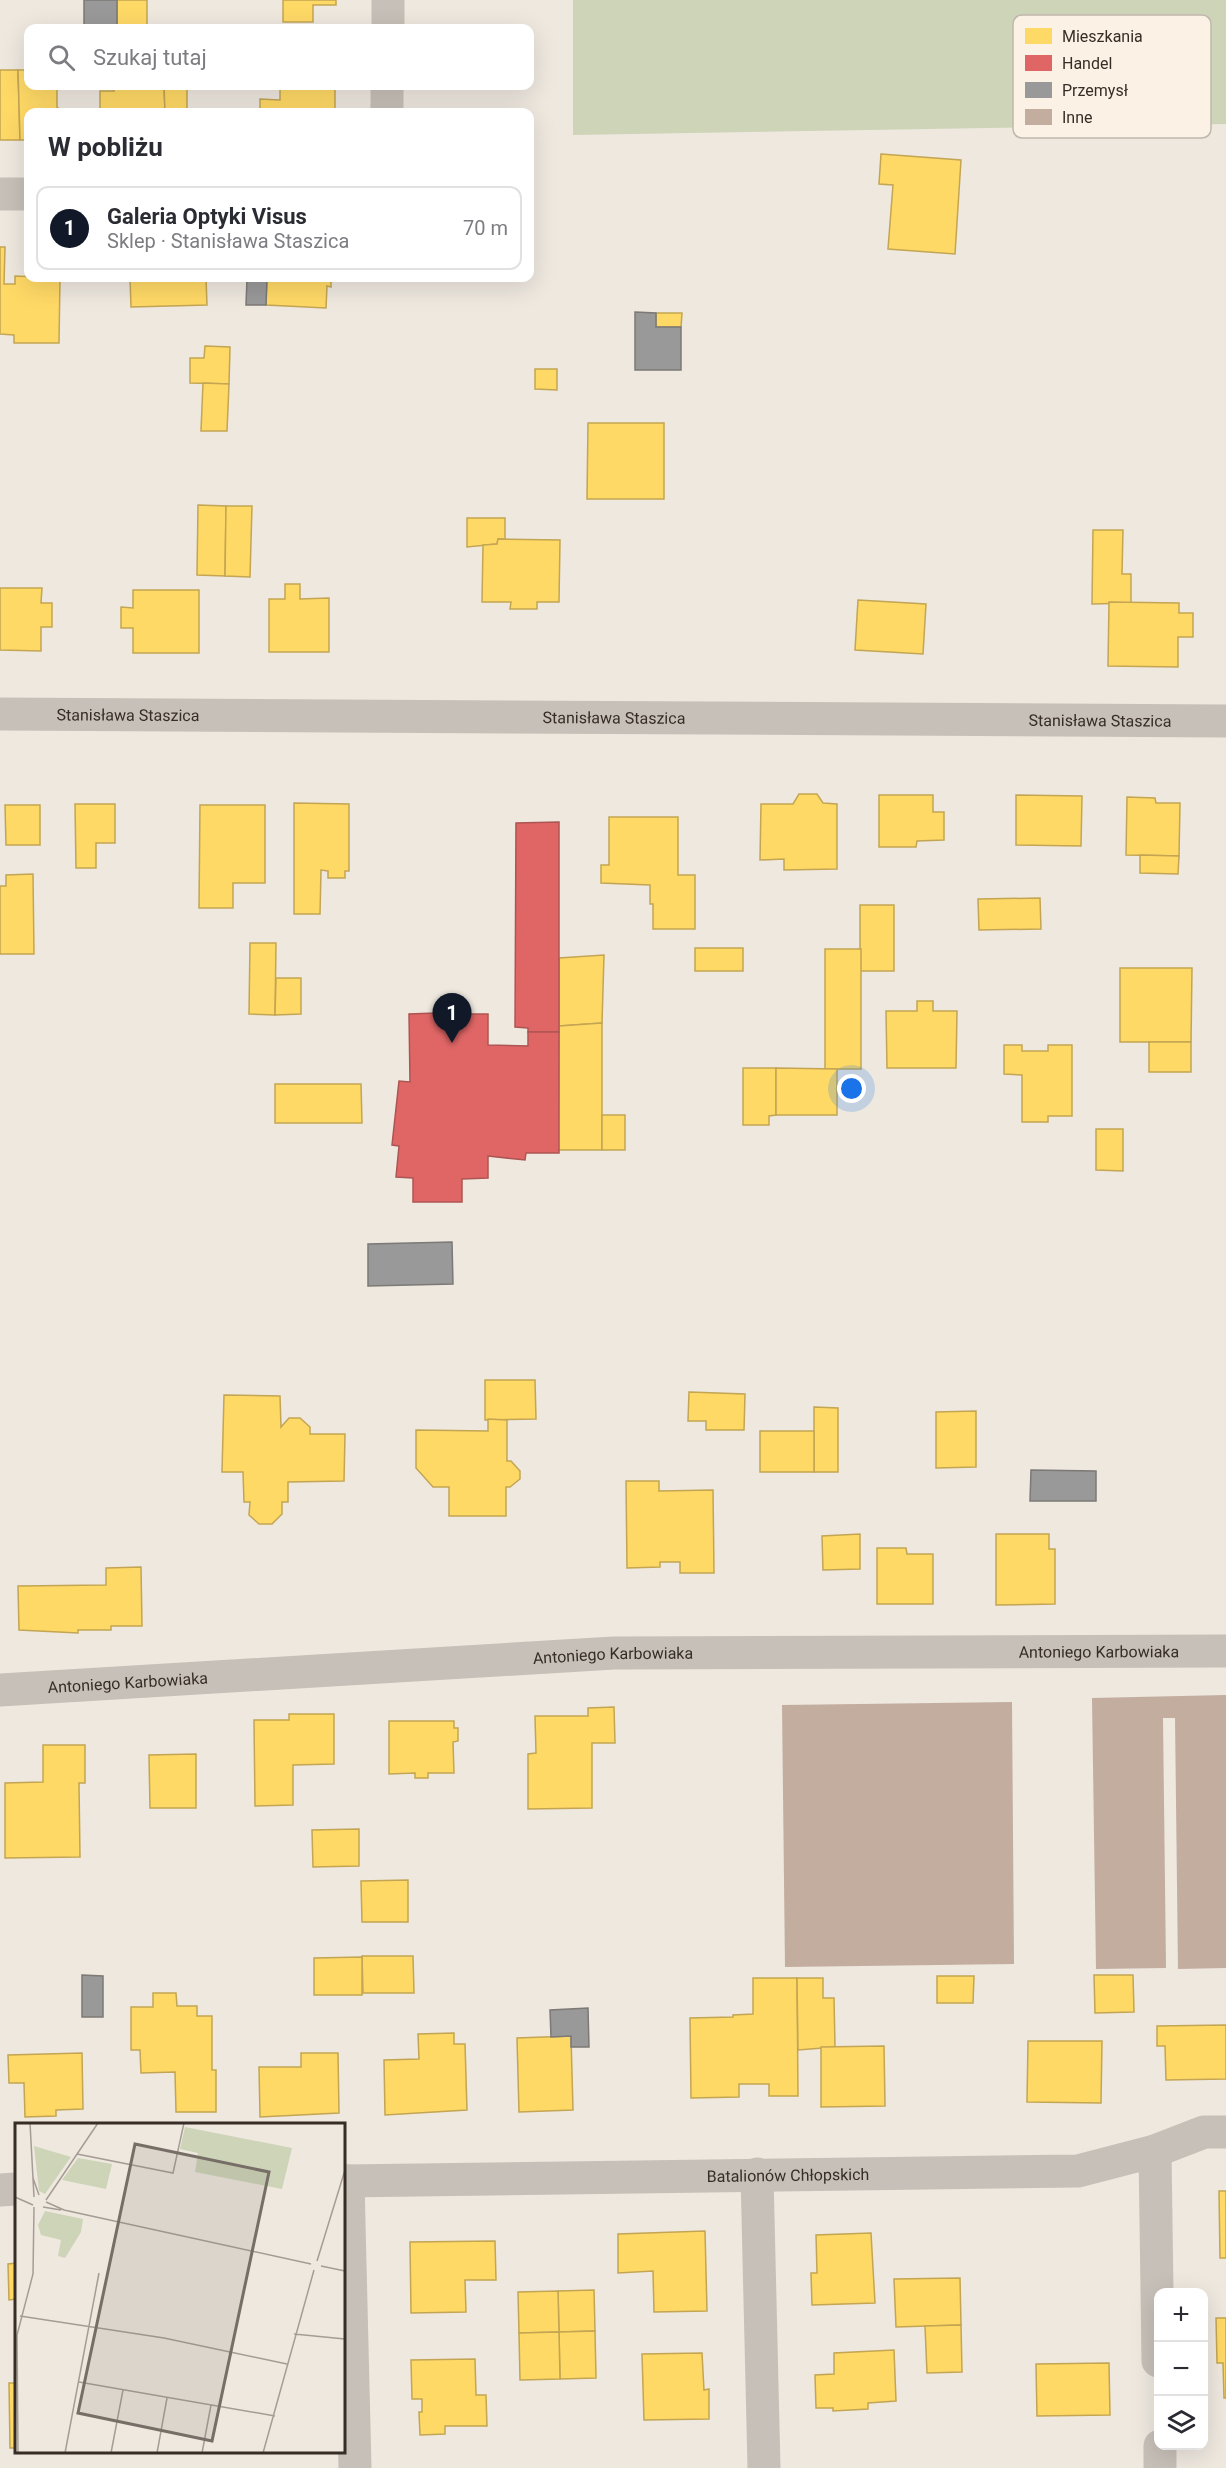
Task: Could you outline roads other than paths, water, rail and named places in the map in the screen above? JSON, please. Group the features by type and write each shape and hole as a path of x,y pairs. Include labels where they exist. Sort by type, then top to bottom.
{"street":[{"path":"388,0 388,24"},
{"path":"387,90 387,108"},
{"path":"0,195 24,194"},
{"name":"Stanisława Staszica","path":"0,714 1226,721"},
{"name":"Antoniego Karbowiaka","path":"0,1690 614,1653 1226,1651"},
{"name":"Batalionów Chłopskich","path":"346,2181 1078,2171 1155,2151 1204,2132 1226,2132"},
{"path":"1155,2151 1158,2342"},
{"path":"757,2174 764,2468"},
{"path":"346,2181 355,2468"},
{"path":"0,2190 15,2189"},
{"path":"1160,2450 1160,2468"}],"place":[{"name":"Galeria Optyki Visus","path":"452,1043"}]}
